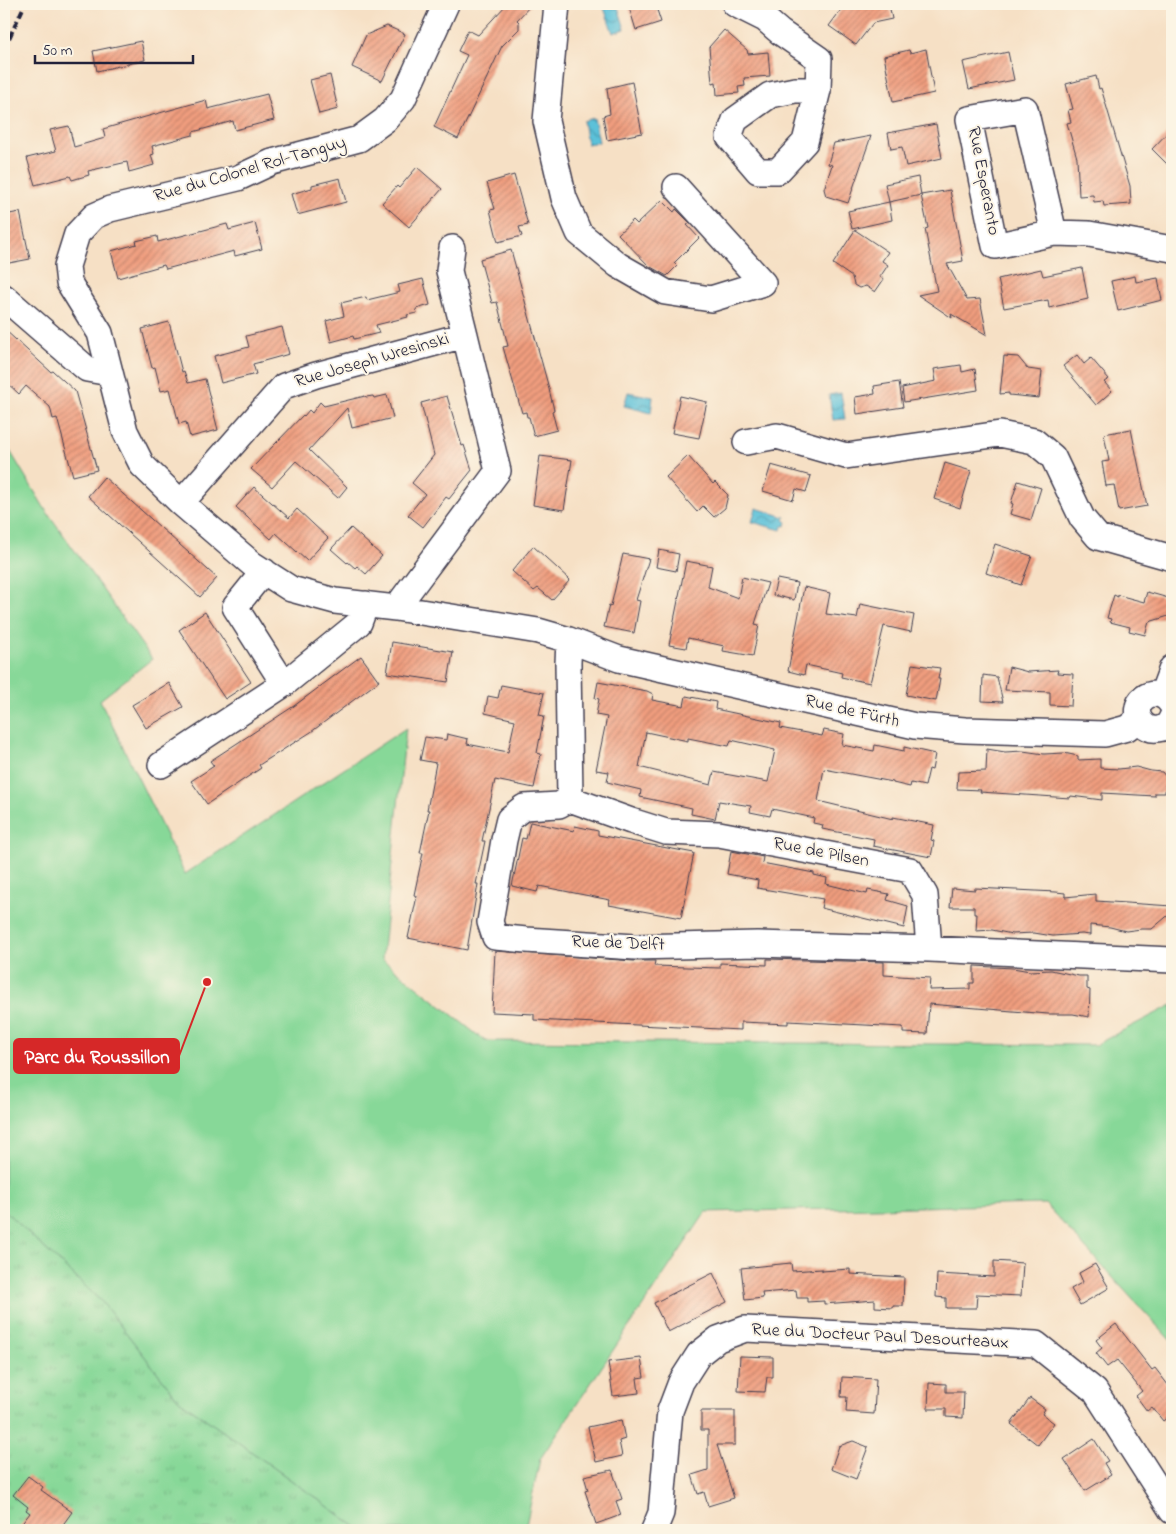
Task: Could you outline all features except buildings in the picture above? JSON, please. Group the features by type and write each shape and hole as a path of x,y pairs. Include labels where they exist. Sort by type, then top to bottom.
{"street":[{"name":"Rue du Colonel Rol-Tanguy","path":"446,4 403,99 385,120 358,139 272,162 238,178 110,209 94,216 77,234 67,266 69,283 100,333 125,431 142,465 181,503 252,564 291,588 335,601 396,608 538,631 569,640"},
{"path":"557,4 546,121 564,198 579,233 618,265 665,292 711,300 763,283 676,187"},
{"path":"735,4 765,19 780,32 819,59 818,90"},
{"name":"Rue Esperanto","path":"1054,233 1025,109 969,119 995,246 1054,233 1089,234 1172,249"},
{"name":"Rue Joseph Wresinski","path":"396,608 498,471 449,271 452,248"},
{"path":"4,297 87,369 110,373"},
{"name":"Rue Joseph Wresinski","path":"181,503 284,386 316,375 465,335"},
{"path":"746,442 777,436 846,456 1000,434 1034,441 1053,457 1082,518 1098,537 1172,558"},
{"path":"264,571 235,607 284,684"},
{"path":"161,765 284,684 359,623 366,604"},
{"path":"569,640 570,799"},
{"name":"Rue de Fürth","path":"569,640 619,660 915,726 965,730 1105,734 1127,728 1139,719 1137,711 1139,702 1146,696 1154,693 1170,712"},
{"path":"1170,712 1172,668"},
{"name":"Rue de Delft","path":"570,799 559,805 524,807 509,819 490,922 495,936 526,940 634,946 757,944 929,948"},
{"name":"Rue de Pilsen","path":"570,799 666,832 719,834 910,870 924,895 929,948"},
{"path":"929,948 1172,960"},
{"name":"Rue du Docteur Paul Desourteaux","path":"654,1530 662,1513 670,1412 681,1382 698,1354 718,1339 744,1329 1036,1344 1095,1391 1172,1511"}],"green space":[{"path":"4,441 45,509 152,659 100,700 185,874 406,728 382,959 485,1041 1095,1045 1172,1005 1172,1342 1045,1204 706,1212 540,1459 525,1530 361,1530 179,1400 102,1302 4,1210"},
{"path":"4,1210 102,1302 179,1400 361,1530 4,1530"}],"water":[{"path":"617,4 625,29 613,33 603,5"},
{"path":"594,118 599,142 587,144 583,121"},
{"path":"628,392 653,397 651,413 624,406"},
{"path":"841,393 845,419 833,420 829,395"},
{"path":"756,508 785,517 786,525 781,530 752,522"}],"railway":[{"path":"4,49 25,4"}],"place":[{"name":"Parc du Roussillon","path":"207,982"}]}
